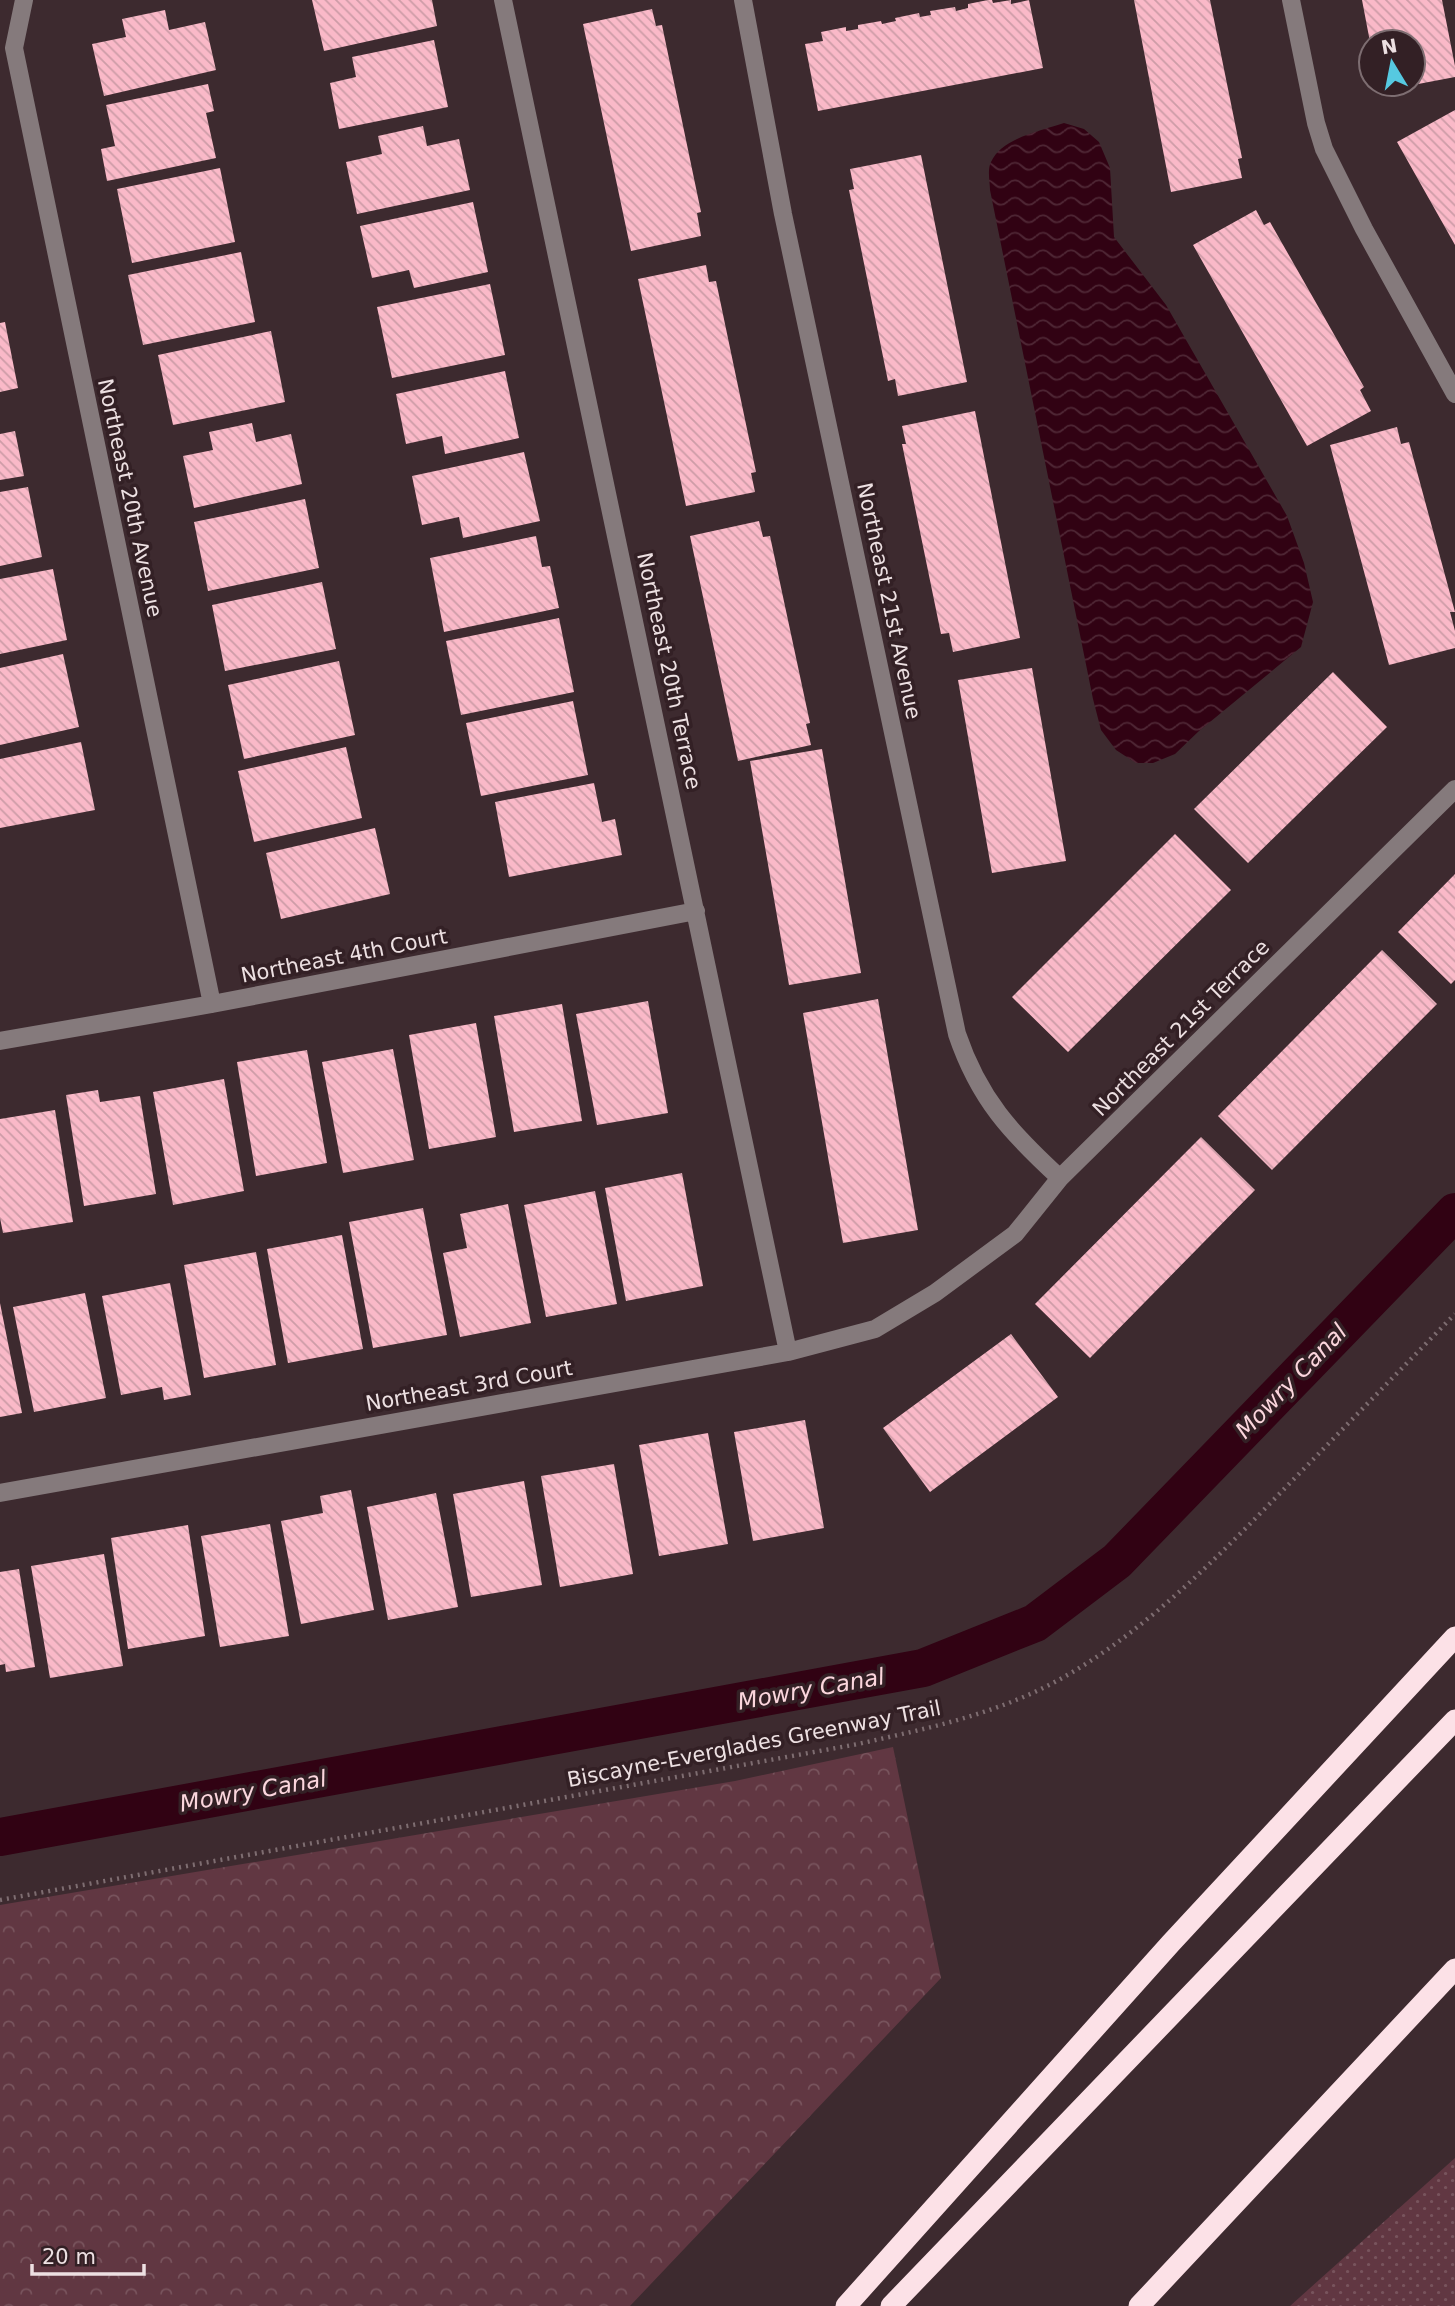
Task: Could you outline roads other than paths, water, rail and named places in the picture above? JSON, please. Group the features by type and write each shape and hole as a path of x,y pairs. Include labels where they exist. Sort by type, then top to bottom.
{"highway":[{"path":"846,2306 1171,1943 1455,1637"},
{"path":"891,2306 1455,1720"},
{"path":"1139,2306 1455,1969"}],"street":[{"name":"Northeast 20th Avenue","path":"24,0 15,48 212,1004"},
{"name":"Northeast 20th Terrace","path":"503,0 788,1352"},
{"name":"Northeast 21st Avenue","path":"743,0 783,214 957,1034 967,1065 997,1113 1017,1138 1060,1178"},
{"path":"1291,0 1316,123 1324,149 1364,229 1455,394"},
{"name":"Northeast 21st Terrace","path":"935,1293 1015,1234 1060,1178 1455,789"},
{"name":"Northeast 4th Court","path":"0,1041 212,1004 696,911"},
{"name":"Northeast 3rd Court","path":"0,1493 788,1352 875,1329 935,1293"}],"water":[{"path":"1064,123 1084,129 1099,142 1110,168 1114,237 1166,305 1287,516 1304,563 1313,602 1301,647 1175,754 1153,763 1136,763 1116,750 1101,730 990,190 990,165 996,154 1013,141"}],"waterway":[{"name":"Mowry Canal","path":"0,1837 923,1668 1035,1623 1117,1561 1455,1212"}]}
